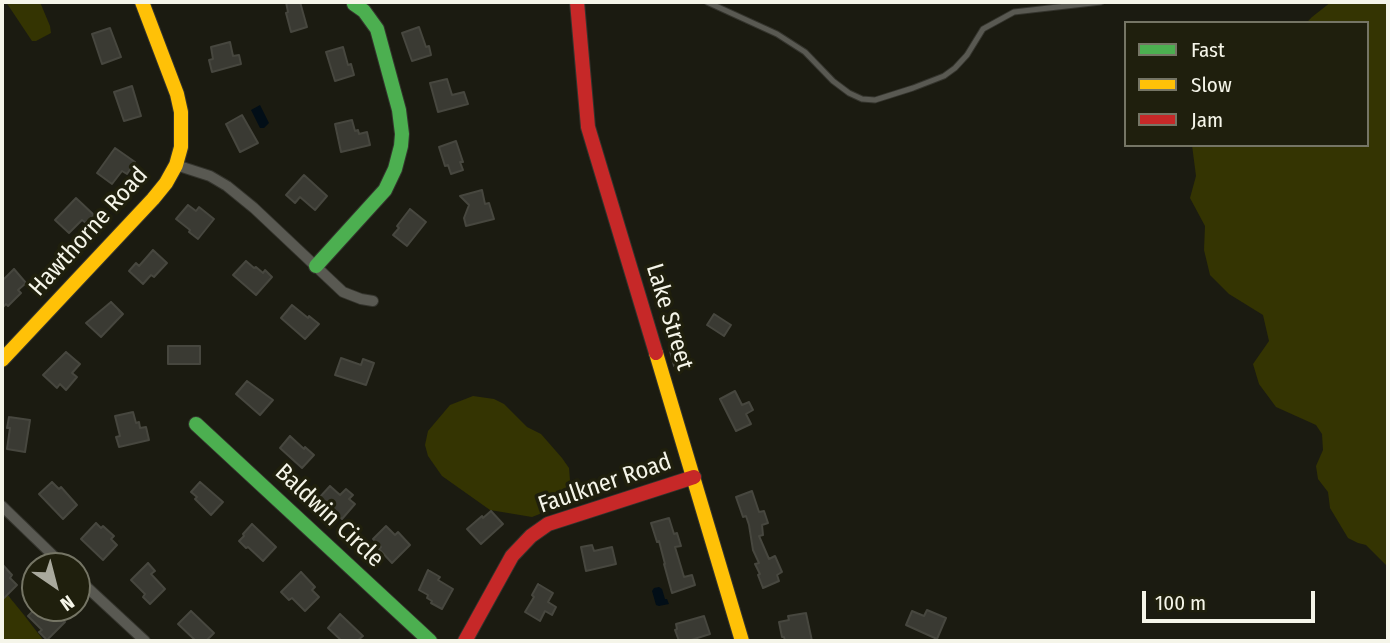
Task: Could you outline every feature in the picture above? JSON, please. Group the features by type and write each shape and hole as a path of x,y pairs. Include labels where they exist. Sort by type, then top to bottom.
{"street":[{"name":"Hawthorne Road","path":"2,360 153,199 176,165 181,146 181,112 177,94 142,2"},
{"name":"Lake Street","path":"577,2 588,127 741,641"},
{"path":"316,266 385,190 396,169 401,146 398,110 377,29 364,10 354,4"},
{"path":"176,165 210,176 227,186 257,210 343,292 373,301"},
{"name":"Baldwin Circle","path":"197,424 430,641"},
{"name":"Faulkner Road","path":"465,641 512,556 531,536 548,524 694,477"},
{"path":"2,506 50,552"},
{"path":"91,591 145,641"}],"lane":[{"path":"707,2 777,34 805,52 833,81 849,93 862,99 875,100 944,76 967,54 983,29 1014,12 1101,2"}],"shaded area":[{"path":"6,2 40,2 51,33 32,41"},
{"path":"1331,2 1388,2 1388,567 1366,545 1348,538 1330,508 1328,492 1318,479 1316,466 1323,450 1322,434 1316,425 1276,407 1259,384 1253,364 1269,341 1263,315 1229,294 1210,275 1204,250 1205,226 1190,198 1196,176 1192,147 1369,147 1369,21 1308,21"},
{"path":"260,105 269,123 264,128 260,128 251,110"},
{"path":"473,396 494,399 504,404 527,427 541,434 562,458 569,468 571,493 555,508 532,517 490,510 442,476 428,456 425,445 428,431 450,405"},
{"path":"659,587 669,604 656,605 652,591"},
{"path":"2,588 21,611 21,622 29,622 44,641 2,641"}],"building":[{"path":"286,2 300,2 307,27 291,32"},
{"path":"419,27 431,55 412,61 402,33"},
{"path":"110,28 121,57 102,64 92,34"},
{"path":"230,42 233,56 239,55 241,64 212,72 209,60 213,59 211,47"},
{"path":"343,47 354,75 335,81 326,52"},
{"path":"447,79 452,95 464,92 468,104 438,112 430,83"},
{"path":"132,86 141,116 124,121 114,92"},
{"path":"242,115 258,143 240,152 226,124"},
{"path":"352,120 355,131 358,130 359,134 367,132 370,145 341,152 335,124"},
{"path":"456,141 463,170 451,174 448,165 445,166 439,147"},
{"path":"115,148 135,162 127,174 122,171 112,184 97,173"},
{"path":"304,175 327,196 315,210 300,197 295,203 286,195"},
{"path":"482,190 485,204 489,203 494,219 466,226 464,218 469,205 460,196"},
{"path":"76,198 94,215 86,223 82,220 69,233 55,220"},
{"path":"188,205 196,211 199,207 214,219 198,239 176,219"},
{"path":"410,209 426,222 407,246 393,235"},
{"path":"153,250 167,263 143,284 129,271 136,263 139,266"},
{"path":"246,261 263,273 265,270 272,277 256,295 233,275"},
{"path":"14,269 26,283 18,290 21,293 8,306 6,304 2,308 2,281"},
{"path":"111,302 123,314 101,337 86,323"},
{"path":"292,305 319,324 305,339 281,318"},
{"path":"714,314 731,325 724,336 707,325"},
{"path":"681,344 686,362 674,366 669,347"},
{"path":"168,346 200,346 200,364 168,364"},
{"path":"66,352 80,364 72,373 77,377 66,390 60,384 57,388 43,375"},
{"path":"341,358 361,365 363,359 374,363 366,385 335,375"},
{"path":"247,381 273,400 260,415 236,394"},
{"path":"735,391 742,405 749,402 753,410 746,414 751,424 736,431 720,399"},
{"path":"133,412 140,428 146,427 149,440 119,447 116,437 120,436 115,416"},
{"path":"9,417 30,420 25,452 7,449"},
{"path":"290,436 314,455 302,468 280,448"},
{"path":"52,482 59,489 61,487 77,505 63,519 39,494"},
{"path":"200,482 223,502 211,515 191,492"},
{"path":"330,486 340,495 346,489 353,495 349,499 355,504 342,519 319,498"},
{"path":"752,491 759,512 764,511 768,523 762,525 763,535 759,536 769,559 775,556 782,572 777,575 779,581 763,588 755,564 759,563 753,550 749,525 736,497"},
{"path":"491,511 503,524 481,544 467,529"},
{"path":"669,518 681,546 675,547 684,577 692,575 695,585 672,593 659,541 657,542 651,523"},
{"path":"96,523 114,536 111,539 117,545 103,560 81,539"},
{"path":"252,524 276,547 263,561 239,541"},
{"path":"386,526 395,535 398,532 410,545 392,563 373,539"},
{"path":"592,545 594,551 612,547 616,564 586,571 581,547"},
{"path":"148,563 155,571 151,574 165,589 150,604 143,597 145,594 131,580"},
{"path":"2,564 17,585 2,600"},
{"path":"428,570 453,589 442,609 431,603 428,595 419,590"},
{"path":"301,572 315,587 312,590 319,597 305,611 292,598 289,600 281,592"},
{"path":"538,584 553,593 548,602 556,607 552,615 545,611 540,621 525,612"},
{"path":"927,610 946,618 937,639 906,625 912,611 924,616"},
{"path":"191,611 214,633 206,641 196,641 178,624"},
{"path":"806,613 812,641 785,641 779,622 789,620 788,616"},
{"path":"340,614 363,636 357,641 342,641 328,628"},
{"path":"704,616 710,634 679,641 676,624"},
{"path":"34,622 65,622 47,640 39,632 42,630"}],"traffic: fast":[{"path":"316,266 385,190 395,169 401,146 399,110 377,29 364,11 354,4"},
{"path":"196,424 430,641"}],"traffic: slow":[{"path":"2,360 153,199 176,165 181,147 181,112 177,94 142,2"},
{"path":"656,353 742,641"}],"traffic: jam":[{"path":"577,2 588,127 656,353"},
{"path":"465,641 512,556 531,536 548,524 694,477"}]}
